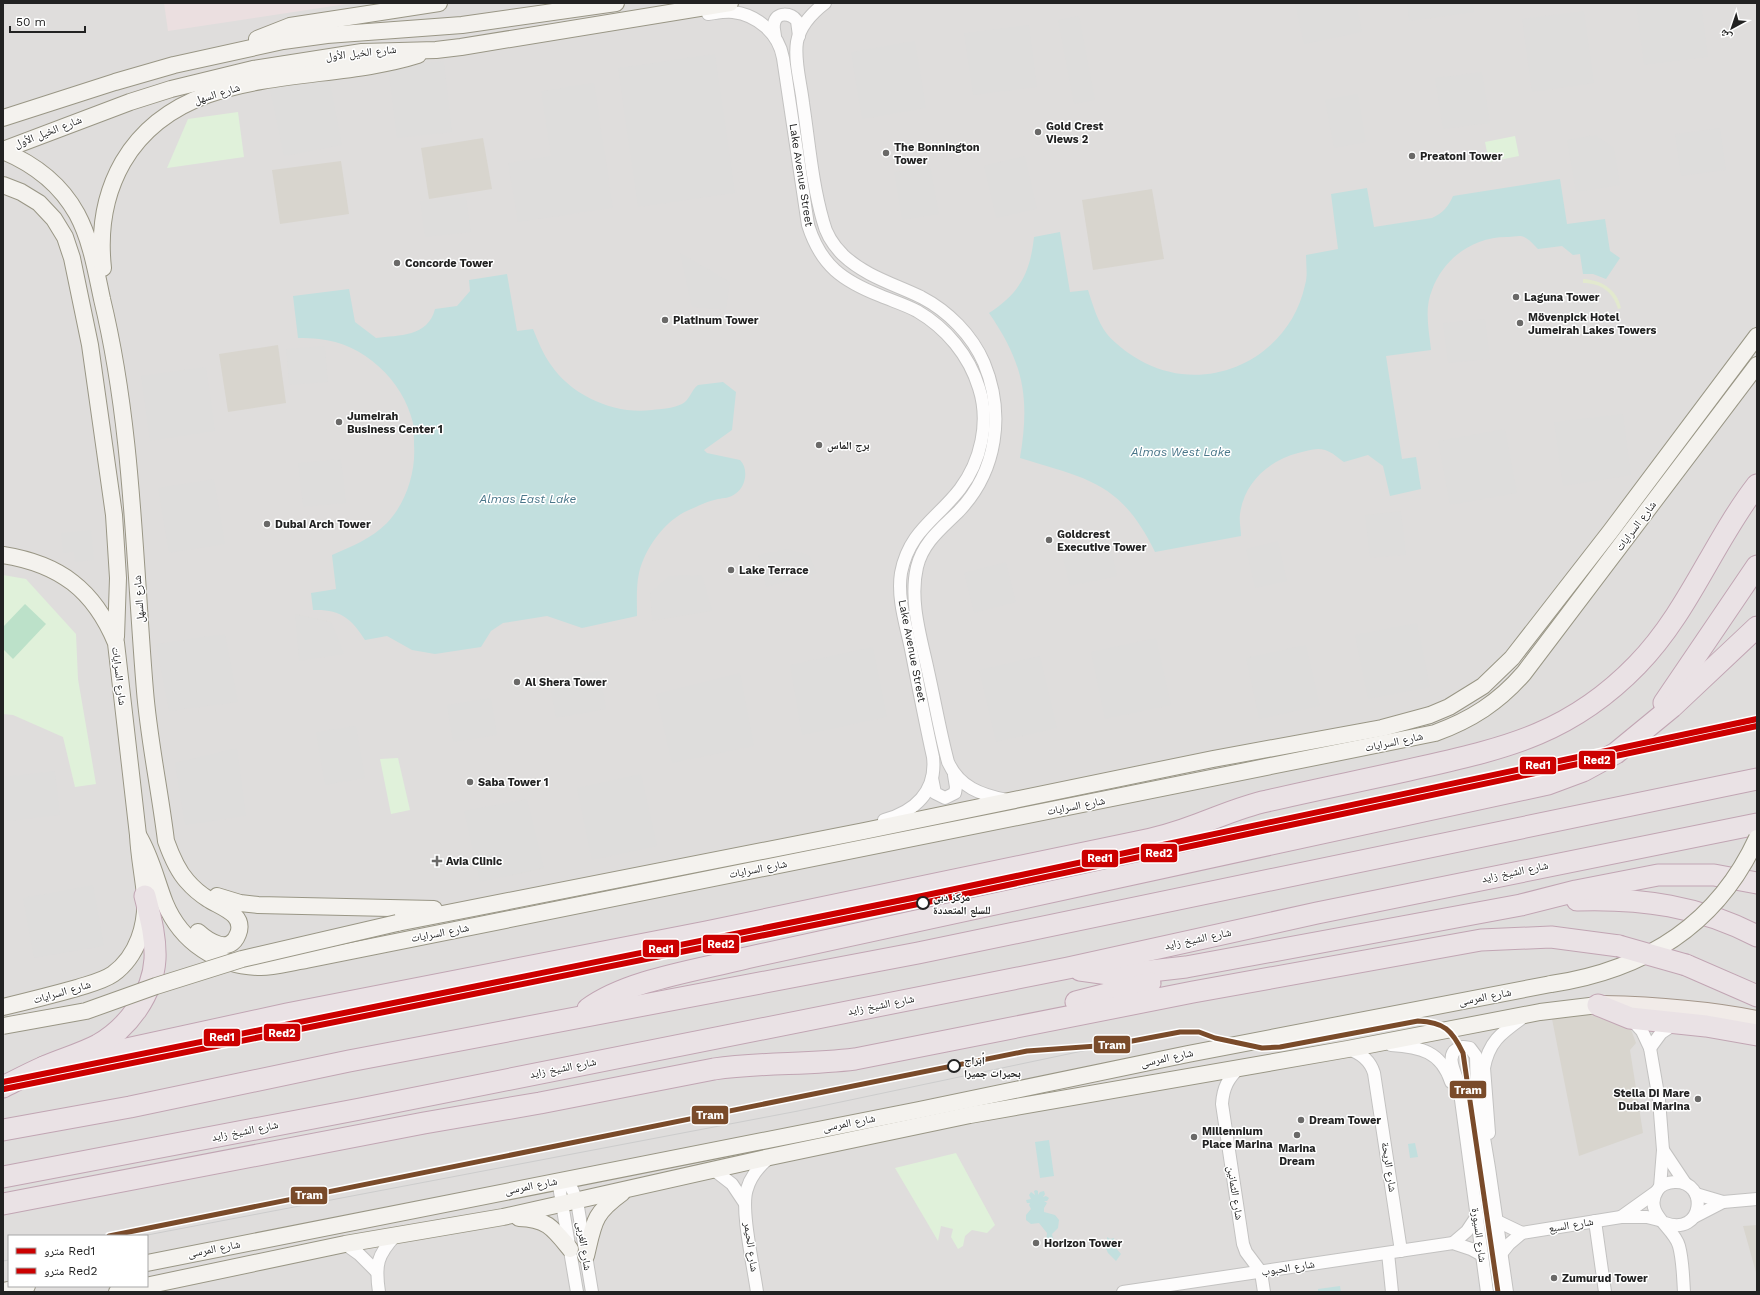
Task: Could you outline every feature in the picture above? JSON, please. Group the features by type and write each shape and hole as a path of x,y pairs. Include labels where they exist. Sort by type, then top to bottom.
{"highway":[{"path":"44,1067 287,1014 706,932 1137,842 1185,829 1264,801 1334,788 1512,745 1543,733 1578,714 1610,691 1638,664 1675,617 1757,485"},
{"path":"1644,729 1675,687 1757,566"},
{"path":"579,1016 607,997 633,987 746,958 1548,784 1572,776 1600,763 1631,741 1685,695 1757,628"},
{"path":"3,1130 130,1107 349,1061 579,1016 918,953 1757,779"},
{"name":"شارع الشيخ زايد","path":"3,1177 360,1109 1068,968 1341,908 1757,824"},
{"path":"1068,968 1099,974 1133,974 1186,967 1283,950 1521,904 1576,891 1658,875 1714,875 1757,883"},
{"path":"3,1087 44,1067 88,1050 109,1038 127,1022 140,1003 150,980 155,959 154,934 145,896"},
{"path":"1521,904 1596,899 1671,905 1712,916 1757,936"},
{"path":"3,1204 714,1069 743,1066 804,1064 855,1059 1004,1028 1380,957 1497,939 1528,937 1574,939 1619,946 1664,957 1707,973 1757,996"},
{"path":"1004,1028 1033,1014 1099,995 1215,971 1283,950"},
{"path":"1598,1005 1630,1018 1706,1026 1757,1035"}],"main road":[{"path":"233,51 261,37 290,26 440,3"},
{"name":"شارع الخيل الأول","path":"3,118 114,82 233,51 327,35 462,25 616,3"},
{"name":"شارع الخيل الأول","path":"3,151 98,114 171,90 253,69 337,55 387,50 436,50 730,3"},
{"name":"شارع السهل","path":"105,311 101,238 105,206 118,172 138,141 167,115 201,97 219,91 273,80 393,62 436,50"},
{"name":"شارع السهل","path":"3,151 44,174 57,186 77,214 90,246 105,311 124,422 137,561 145,692 166,841 172,857 187,882"},
{"path":"3,185 21,192 39,203 54,219 65,237 72,258 90,345 114,515 118,578 116,643"},
{"name":"شارع السرايات","path":"3,1026 86,1011 156,986 242,959 397,923 864,831 1213,759 1382,728 1430,715 1466,697 1498,673 1512,658 1610,532 1757,336"},
{"name":"شارع السرايات","path":"138,835 146,850 172,919 183,933 210,955 227,962 244,966 261,967 314,958 1415,738 1456,725 1475,716 1510,690 1538,657 1757,365"},
{"name":"شارع السرايات","path":"3,1007 46,997 99,981 113,974 125,964 134,952 140,937 145,896 140,865 138,835 116,643 107,621 93,602 75,585 55,571 32,561 5,555"},
{"path":"1346,734 1349,751"},
{"name":"شارع المرسى","path":"148,1263 919,1110 1188,1054 1589,977 1643,957 1677,937 1704,915 1726,890 1744,863 1757,838"},
{"path":"804,842 809,859"},
{"path":"156,876 184,918 198,933 215,945 221,946 232,942 239,933 236,916 199,893 187,882"},
{"name":"شارع السرايات","path":"187,882 215,896 240,903 468,910"},
{"path":"1598,1005 1670,1008 1757,1020"},
{"name":"شارع المرسى","path":"148,1285 345,1244 503,1217 770,1157 970,1115 1348,1049 1559,1009 1598,1005"},
{"path":"586,1256 598,1214 608,1203 626,1190"},
{"path":"503,1217 531,1219 547,1224 556,1231 570,1249"},
{"path":"3,1290 22,1287"},
{"name":"شارع المرسى","path":"117,1292 141,1287"}],"street":[{"name":"Lake Avenue Street","path":"799,36 805,23 825,3"},
{"name":"Lake Avenue Street","path":"687,9 701,14 732,12 746,15 759,22 775,37"},
{"name":"Lake Avenue Street","path":"784,14 789,15 797,21 799,36 797,59 814,176 823,223 828,235 835,246 855,265 887,283 922,298 941,310 958,324 984,361 991,382 996,421 992,454 987,469 971,498 928,541 922,551 914,577 914,591 918,620 946,756 954,775 956,787 955,793 945,798 935,794 932,778 933,758 901,603 901,574 905,559 917,535 960,489 971,470 982,436 984,405 971,368 961,351 948,335 933,322 916,311 845,280 830,266 818,250 808,225 783,58 775,37 775,20 784,14"},
{"name":"Lake Avenue Street","path":"954,775 972,790 982,794 1012,801"},
{"name":"Lake Avenue Street","path":"864,831 874,822 896,817 912,808 924,794 932,778"},
{"name":"شارع السيورة","path":"1490,1168 1484,1068 1486,1058 1496,1039 1527,1015"},
{"path":"1630,1018 1642,1031 1650,1048 1660,1100 1663,1150 1658,1190 1653,1206 1662,1221 1676,1238 1679,1246 1684,1292"},
{"path":"1650,1048 1661,1033 1676,1023"},
{"name":"شارع السيورة","path":"1371,1044 1411,1046 1422,1049 1438,1059 1449,1075 1458,1114 1464,1130"},
{"name":"شارع السيورة","path":"1487,1288 1459,1085 1451,1061 1455,1050 1465,1047 1470,1048 1476,1056 1475,1086 1490,1168 1506,1286"},
{"name":"شارع الريحة","path":"1348,1049 1364,1056 1370,1063 1374,1073 1401,1251"},
{"name":"شارع الثمانين","path":"1240,1067 1226,1082 1222,1093 1222,1104 1242,1244 1261,1272"},
{"path":"1663,1150 1685,1183 1696,1194 1723,1202 1757,1199"},
{"name":"شارع الحيمر","path":"757,1292 744,1202 751,1178 759,1166 770,1157"},
{"name":"شارع الحيمر","path":"714,1170 732,1184 744,1202"},
{"name":"شارع الغربى","path":"561,1180 570,1202 586,1256 592,1292"},
{"path":"1658,1190 1672,1182 1685,1183"},
{"name":"شارع السبع","path":"1621,1217 1658,1190"},
{"path":"1679,1246 1690,1220 1698,1206 1696,1194"},
{"name":"شارع الغربى","path":"570,1202 570,1249 577,1292"},
{"path":"1662,1221 1679,1226 1723,1202"},
{"path":"1453,1243 1468,1230 1477,1216"},
{"name":"شارع السبع","path":"1522,1233 1621,1217 1634,1216 1662,1221"},
{"path":"1497,1221 1522,1233 1509,1244 1501,1254"},
{"path":"1594,1221 1605,1292"},
{"path":"379,1292 376,1271 381,1254 396,1235"},
{"name":"شارع الحبوب","path":"1123,1292 1453,1243 1471,1249 1482,1255"},
{"path":"345,1244 360,1254 376,1271"},
{"path":"1388,1253 1392,1292"},
{"path":"1261,1272 1264,1292"}],"shaded area":[{"path":"3,3 1757,3 1757,1292 3,1292"},
{"path":"164,3 353,3 168,31"},
{"path":"1295,3 1356,3 1362,32 1304,44"},
{"path":"1407,3 1473,3 1474,12 1409,21"},
{"path":"1636,3 1701,3 1708,57 1644,65"},
{"path":"1584,11 1594,83 1532,92 1522,19"},
{"path":"1079,16 1095,100 1074,104 1058,20"},
{"path":"1029,25 1037,87 973,95 964,33"},
{"path":"915,41 926,108 862,119 851,52"},
{"path":"715,54 735,193 638,207 618,68"},
{"path":"444,61 452,132 397,138 388,67"},
{"path":"1482,72 1490,123 1443,129 1435,78"},
{"path":"329,78 342,145 284,156 270,89"},
{"path":"594,83 613,208 518,222 508,163 551,156 541,91"},
{"path":"1358,94 1366,142 1334,148 1325,100"},
{"path":"1720,128 1726,170 1681,176 1675,134"},
{"path":"1595,135 1614,148 1620,185 1576,192 1567,140"},
{"path":"483,138 492,189 429,199 421,148"},
{"path":"1025,156 1037,209 996,218 984,166"},
{"path":"341,161 349,214 280,224 272,170"},
{"path":"930,166 939,214 902,220 894,172"},
{"path":"1152,189 1164,259 1093,270 1082,200"},
{"path":"466,197 471,232 425,237 420,201"},
{"path":"680,253 730,282 726,310 692,307"},
{"path":"1593,298 1597,332 1573,335 1568,301"},
{"path":"1485,319 1490,359 1448,363 1443,323"},
{"path":"278,345 286,403 228,412 219,354"},
{"path":"325,346 328,382 289,385 286,349"},
{"path":"206,367 215,431 150,441 141,376"},
{"path":"1623,414 1631,475 1563,486 1554,422"},
{"path":"1505,429 1517,493 1450,505 1438,441"},
{"path":"341,459 346,503 303,507 298,463"},
{"path":"214,479 225,544 169,553 158,488"},
{"path":"1401,511 1406,555 1370,558 1365,515"},
{"path":"91,530 94,560 75,562 74,552 63,553 61,533"},
{"path":"1109,539 1117,576 1070,586 1061,549"},
{"path":"1278,541 1287,581 1255,588 1246,549"},
{"path":"787,549 809,555 817,573 766,587 758,555"},
{"path":"1006,562 1016,602 974,613 964,573"},
{"path":"702,575 712,611 652,621 650,593 670,576"},
{"path":"295,614 331,622 344,654 299,661"},
{"path":"1417,623 1430,687 1368,699 1355,635"},
{"path":"225,634 238,702 169,711 156,644"},
{"path":"1156,638 1171,705 1105,719 1091,652"},
{"path":"1306,645 1320,706 1259,719 1246,658"},
{"path":"873,647 887,717 802,735 790,665"},
{"path":"1040,656 1057,728 996,742 979,670"},
{"path":"600,671 606,709 556,718 549,680"},
{"path":"740,673 754,746 672,763 656,694"},
{"path":"491,698 497,735 453,742 447,705"},
{"path":"356,726 365,778 325,785 316,732"},
{"path":"237,748 246,816 185,825 175,763"},
{"path":"55,771 60,815 7,821 3,777"},
{"path":"641,774 657,846 592,860 577,788"},
{"path":"527,799 544,868 480,882 464,811"},
{"path":"93,885 104,946 34,958 23,898"},
{"path":"1588,1012 1630,1027 1636,1043 1630,1050 1643,1133 1579,1156 1552,1019"},
{"path":"1757,1225 1757,1276 1743,1226"}],"green space":[{"path":"238,112 244,157 167,168 188,119"},
{"path":"1515,136 1519,156 1489,162 1485,142"},
{"path":"1583,279 1596,281 1607,287 1616,296 1621,308 1618,309 1609,293 1601,287 1589,283 1583,283"},
{"path":"3,575 26,579 76,634 78,679 96,784 75,787 63,737 13,715 3,714"},
{"path":"25,604 46,624 13,659 3,649 3,627"},
{"path":"398,758 410,810 391,814 380,759"},
{"path":"956,1153 995,1225 987,1233 972,1230 965,1236 963,1246 958,1249 951,1237 953,1229 941,1226 938,1241 895,1168"}],"water":[{"name":"Almas West Lake","path":"1560,179 1567,224 1605,219 1610,251 1620,258 1606,279 1593,274 1583,274 1580,254 1573,255 1562,246 1538,249 1528,239 1519,236 1484,240 1462,251 1444,268 1437,278 1428,305 1431,350 1386,356 1402,459 1416,457 1421,489 1390,496 1383,466 1368,455 1344,462 1325,450 1308,450 1277,462 1259,475 1252,483 1242,503 1240,514 1241,536 1155,552 1142,529 1129,511 1115,497 1084,479 1020,458 1024,417 1024,399 1021,382 1017,365 1010,349 1001,331 989,313 1009,298 1022,281 1030,261 1034,237 1060,232 1070,292 1088,290 1101,324 1107,334 1120,347 1145,363 1170,372 1196,375 1221,372 1244,363 1265,350 1283,332 1297,310 1305,285 1307,274 1306,255 1338,249 1331,194 1367,188 1374,227 1432,218 1445,209 1453,196"},
{"name":"Almas East Lake","path":"507,274 517,331 533,329 551,365 570,386 582,394 609,406 638,411 672,407 682,404 687,400 698,385 723,382 736,392 732,430 704,450 707,453 740,460 745,468 744,483 739,491 729,497 707,502 680,515 657,536 646,554 639,573 637,589 637,616 582,628 547,616 503,623 491,631 481,647 435,654 412,650 387,636 365,640 355,626 344,616 331,611 313,610 311,593 336,589 332,555 361,542 381,529 400,506 408,487 413,466 413,423 408,407 400,392 379,366 351,348 335,342 298,338 293,296 349,289 355,322 376,338 403,335 419,330 426,325 435,309 457,306 470,291 469,280"},
{"path":"1049,1140 1054,1176 1040,1178 1035,1142"},
{"path":"1415,1143 1418,1157 1410,1158 1408,1144"},
{"path":"1034,1191 1038,1191 1038,1195 1040,1192 1044,1191 1045,1194 1043,1197 1046,1196 1049,1198 1047,1201 1044,1201 1047,1203 1044,1208 1044,1212 1055,1215 1059,1220 1058,1228 1052,1234 1054,1242 1046,1241 1047,1233 1039,1223 1031,1224 1026,1220 1026,1215 1031,1209 1029,1205 1030,1203 1027,1203 1026,1200 1031,1199 1029,1195 1031,1192 1035,1195"},
{"path":"1107,1237 1110,1239 1114,1238 1116,1248 1121,1254 1116,1261 1108,1253 1103,1242 1107,1241"},
{"path":"1340,1286 1341,1292 1318,1292 1318,1289"}],"pier":[{"path":"1518,1278 1521,1292 1478,1292 1477,1283"}],"tram line":[{"path":"147,1235 798,1111 1111,1045"},
{"path":"3,1261 8,1260"}],"metro line":[{"name":"Red1","path":"3,1082 922,896 1757,719"},
{"name":"Red2","path":"4,1089 923,903 1757,726"}],"transit line":[{"name":"Tram","path":"114,1235 1027,1051 1111,1045 1180,1032 1199,1032 1215,1038 1262,1048 1280,1047 1418,1021 1434,1023 1446,1029 1455,1038 1463,1053 1498,1292"}],"place":[{"name":"Gold Crest Views 2","path":"1038,132"},
{"name":"The Bonnington Tower","path":"886,153"},
{"name":"Preatoni Tower","path":"1412,156"},
{"name":"Concorde Tower","path":"397,263"},
{"name":"Laguna Tower","path":"1516,297"},
{"name":"Platinum Tower","path":"665,320"},
{"name":"Mövenpick Hotel Jumeirah Lakes Towers","path":"1520,323"},
{"name":"Jumeirah Business Center 1","path":"339,422"},
{"name":"برج الماس","path":"819,445"},
{"name":"Dubai Arch Tower","path":"267,524"},
{"name":"Goldcrest Executive Tower","path":"1049,540"},
{"name":"Lake Terrace","path":"731,570"},
{"name":"Al Shera Tower","path":"517,682"},
{"name":"Saba Tower 1","path":"470,782"},
{"name":"Avia Clinic","path":"437,861"},
{"name":"مركز دبي للسلع المتعددة","path":"923,903"},
{"name":"أبراج بحيرات جميرا","path":"954,1066"},
{"name":"Stella Di Mare Dubai Marina","path":"1698,1099"},
{"name":"Dream Tower","path":"1301,1120"},
{"name":"Marina Dream","path":"1297,1135"},
{"name":"Millennium Place Marina","path":"1194,1137"},
{"name":"Horizon Tower","path":"1036,1243"},
{"name":"Zumurud Tower","path":"1554,1278"}]}
